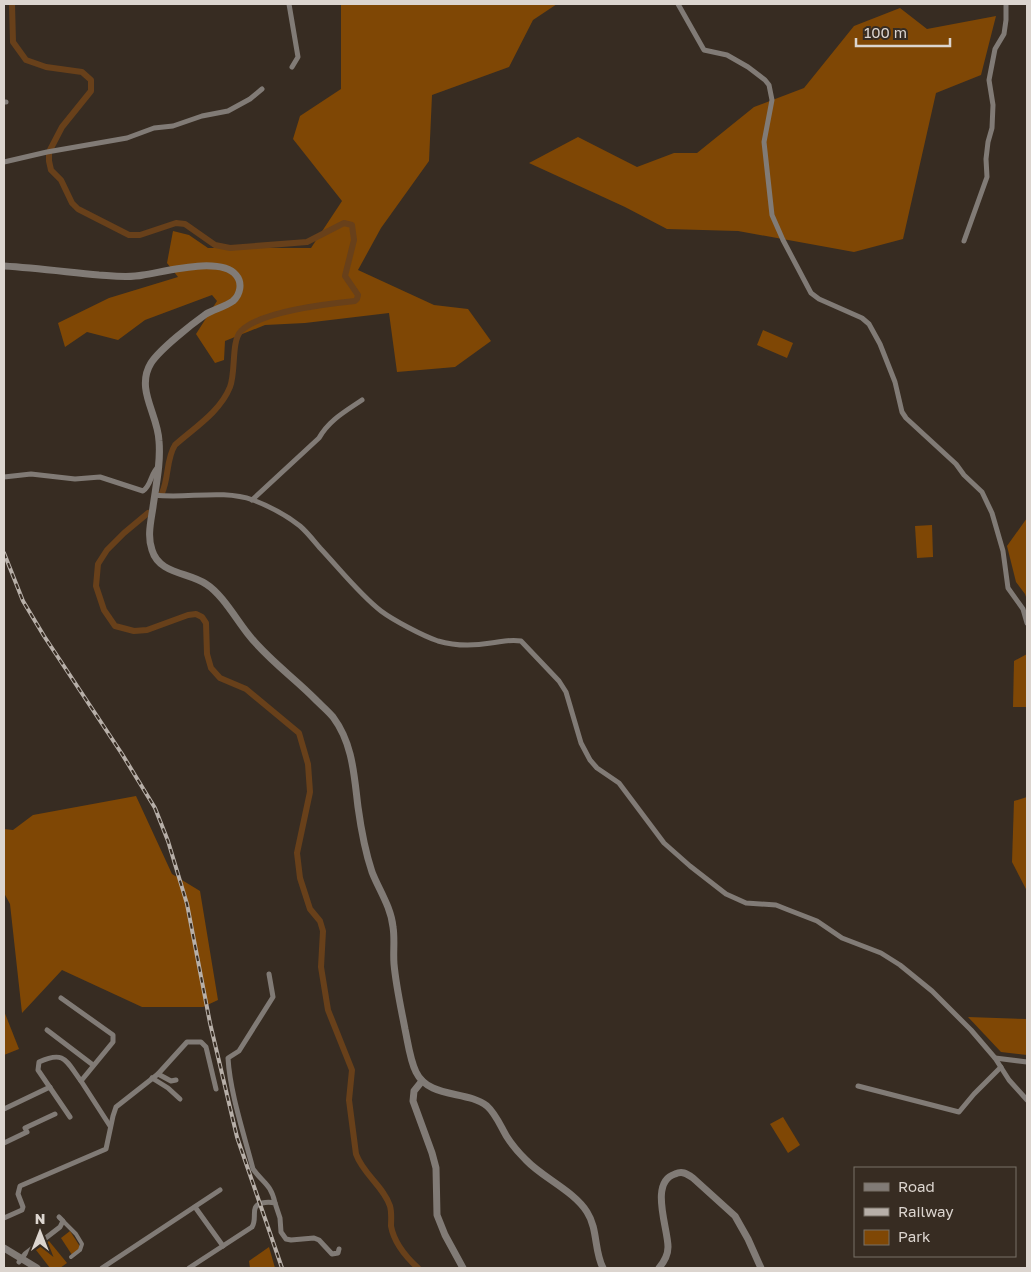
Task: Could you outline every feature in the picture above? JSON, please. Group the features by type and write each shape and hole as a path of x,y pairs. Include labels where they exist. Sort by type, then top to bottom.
{"street":[{"path":"288,4 298,57 292,67"},
{"path":"678,4 704,50 727,54 748,67 769,85 772,100 764,142 772,215 783,240 811,293 819,299 862,318 869,324 880,344 895,382 902,412 906,418 944,452 982,492 992,514 1003,551 1008,588 1023,610 1027,623"},
{"path":"964,241 987,177 986,159 992,128 993,105 989,80 995,49 1004,34 1006,4"},
{"path":"4,162 47,152 128,138 154,128 173,126 202,116 228,111 250,99 262,89"},
{"path":"4,266 130,277 169,269 211,266 236,274 240,284 240,292 234,300 207,314 162,350 151,364 145,378 145,389 158,430 159,466 149,538 151,550 156,560 168,569 205,583 217,593 264,653 332,716 347,741 354,766 363,839 373,873 388,906 393,925 395,971 407,1040 416,1074 422,1081 438,1090 476,1100 490,1108 508,1139 528,1162 587,1211 593,1224 598,1259 604,1268"},
{"path":"252,500 319,438 324,429 336,417 362,400"},
{"path":"4,477 31,474 75,479 100,476 143,491 148,488 154,470 159,466"},
{"path":"155,495 179,497 209,495 252,500 282,513 301,526 349,580 381,611 406,626 436,640 454,645 475,645 508,639 520,640 566,692 580,743 590,760 597,768 619,783 664,844 726,894 746,903 776,905 786,908 817,922 842,938 881,954 900,965 932,991 971,1030 996,1058 1009,1080 1027,1100"},
{"path":"270,974 273,997 239,1051 228,1058 239,1115 253,1168 268,1185 280,1218 281,1232 286,1239 314,1238 319,1240 332,1254 338,1254 339,1249"},
{"path":"61,998 113,1035 113,1042 81,1081"},
{"path":"46,1030 93,1066"},
{"path":"4,1218 22,1210 18,1194 20,1186 106,1149 116,1107 158,1074 187,1042 201,1042 206,1047 216,1089"},
{"path":"70,1117 38,1070 39,1062 59,1056 66,1061 111,1127"},
{"path":"996,1058 1027,1062"},
{"path":"858,1086 959,1112 1001,1067"},
{"path":"158,1074 171,1081 176,1080"},
{"path":"152,1078 168,1088 180,1099"},
{"path":"422,1081 414,1092 413,1101 436,1168 437,1214 445,1235 462,1268"},
{"path":"4,1108 50,1087"},
{"path":"4,1143 28,1132 26,1128 55,1114"},
{"path":"659,1268 665,1260 668,1248 661,1198 662,1187 668,1176 681,1172 686,1173 736,1216 761,1268"},
{"path":"102,1268 220,1190"},
{"path":"189,1268 252,1227 256,1205 264,1202 274,1203"},
{"path":"195,1207 223,1246"},
{"path":"61,1219 76,1234 82,1244 80,1250 71,1257"},
{"path":"21,1260 25,1254 60,1226 61,1219"},
{"path":"4,1248 29,1268"},
{"path":"4,1253 37,1268"}],"green space":[{"path":"341,4 557,4 533,20 509,67 432,95 429,161 381,228 358,270 434,305 468,309 491,341 455,367 397,372 389,313 305,323 265,325 225,341 224,360 215,363 196,334 217,301 212,295 145,320 118,340 87,332 65,347 58,323 109,298 178,277 167,263 173,231 189,235 208,248 311,248 342,201 293,139 300,116 341,89"},
{"path":"900,8 927,29 996,16 981,75 936,93 903,239 854,252 738,231 667,229 625,207 529,163 578,137 637,167 674,153 697,153 754,107 804,88 854,26"},
{"path":"763,330 793,343 787,358 757,345"},
{"path":"1027,518 1027,600 1016,582 1007,546"},
{"path":"932,525 933,557 917,558 915,526"},
{"path":"1027,654 1027,707 1013,707 1014,661"},
{"path":"136,796 172,874 200,891 218,1000 203,1007 142,1007 62,970 22,1013 10,904 4,893 4,829 13,830 33,815"},
{"path":"1027,797 1027,891 1012,862 1014,801"},
{"path":"4,1011 19,1049 4,1055"},
{"path":"968,1017 1027,1019 1027,1055 1001,1052"},
{"path":"783,1117 800,1145 788,1153 770,1124"},
{"path":"70,1231 79,1245 79,1250 72,1255 61,1238"},
{"path":"49,1241 67,1263 60,1268 50,1268 36,1250"},
{"path":"269,1247 275,1268 250,1268 249,1261"}],"waterway":[{"path":"12,4 13,42 26,60 46,67 82,72 91,80 91,91 62,127 50,150"},
{"path":"49,153 51,170 61,180 72,203 78,209 129,235 140,235 176,223 185,224 215,245 230,248 307,242 344,223 352,225 354,240 345,276 358,295 357,299 355,301 311,307 263,318 241,331 236,342 232,381 226,396 213,412 175,445 170,456 162,493"},
{"path":"148,513 107,550 98,564 96,586 104,610 115,626 134,631 147,630 188,615 196,614 202,617 206,623 207,654 211,668 220,678 246,689 299,733 308,764 310,792 297,853 300,878 310,909 320,921 323,931 321,967 328,1010 352,1070 349,1100 356,1154 363,1168 387,1199 391,1211 391,1226 398,1244 418,1268"}],"railway":[{"path":"4,553 23,601 155,808 168,841 187,904 210,1023 237,1137 282,1268"}]}
